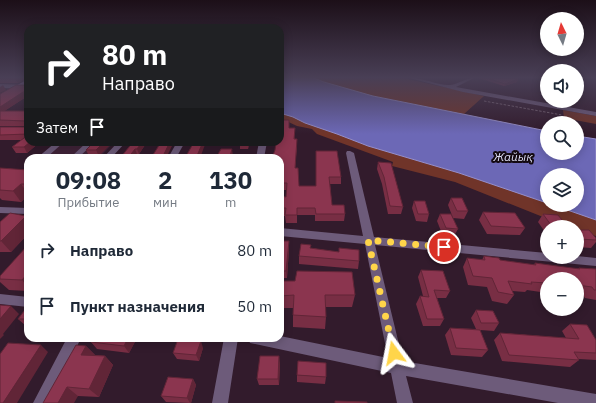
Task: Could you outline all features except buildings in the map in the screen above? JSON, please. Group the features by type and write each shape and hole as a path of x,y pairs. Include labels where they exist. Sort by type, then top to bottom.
{"street":[{"path":"503,97 596,114"},
{"path":"514,97 540,101"},
{"path":"46,154 55,146"},
{"path":"78,154 87,146"},
{"path":"111,154 118,146"},
{"path":"350,153 405,403"},
{"path":"0,210 24,211"},
{"path":"284,232 596,262"},
{"path":"0,298 24,301"},
{"path":"41,403 72,342"},
{"path":"220,403 230,342"},
{"path":"274,342 397,368 596,402"}],"path":[{"path":"483,100 562,115"}],"shaded area":[{"path":"377,97 483,97 464,114"},
{"path":"563,110 596,116 596,124 584,122 584,116 564,116"},
{"path":"284,114 368,146 459,173 540,201 540,212 573,212 596,220 596,236 584,233 584,220 550,220 455,182 392,166 393,162 317,134 312,129 297,126 284,120"},
{"path":"58,146 110,146 103,154 47,154"}],"water":[{"name":"Жайық","path":"284,97 377,97 540,130 540,160 584,160 584,137 596,139 596,220 573,212 584,212 584,168 540,168 540,201 459,173 368,146 284,114"}],"route":[{"path":"394,353 368,240 444,247"}]}
